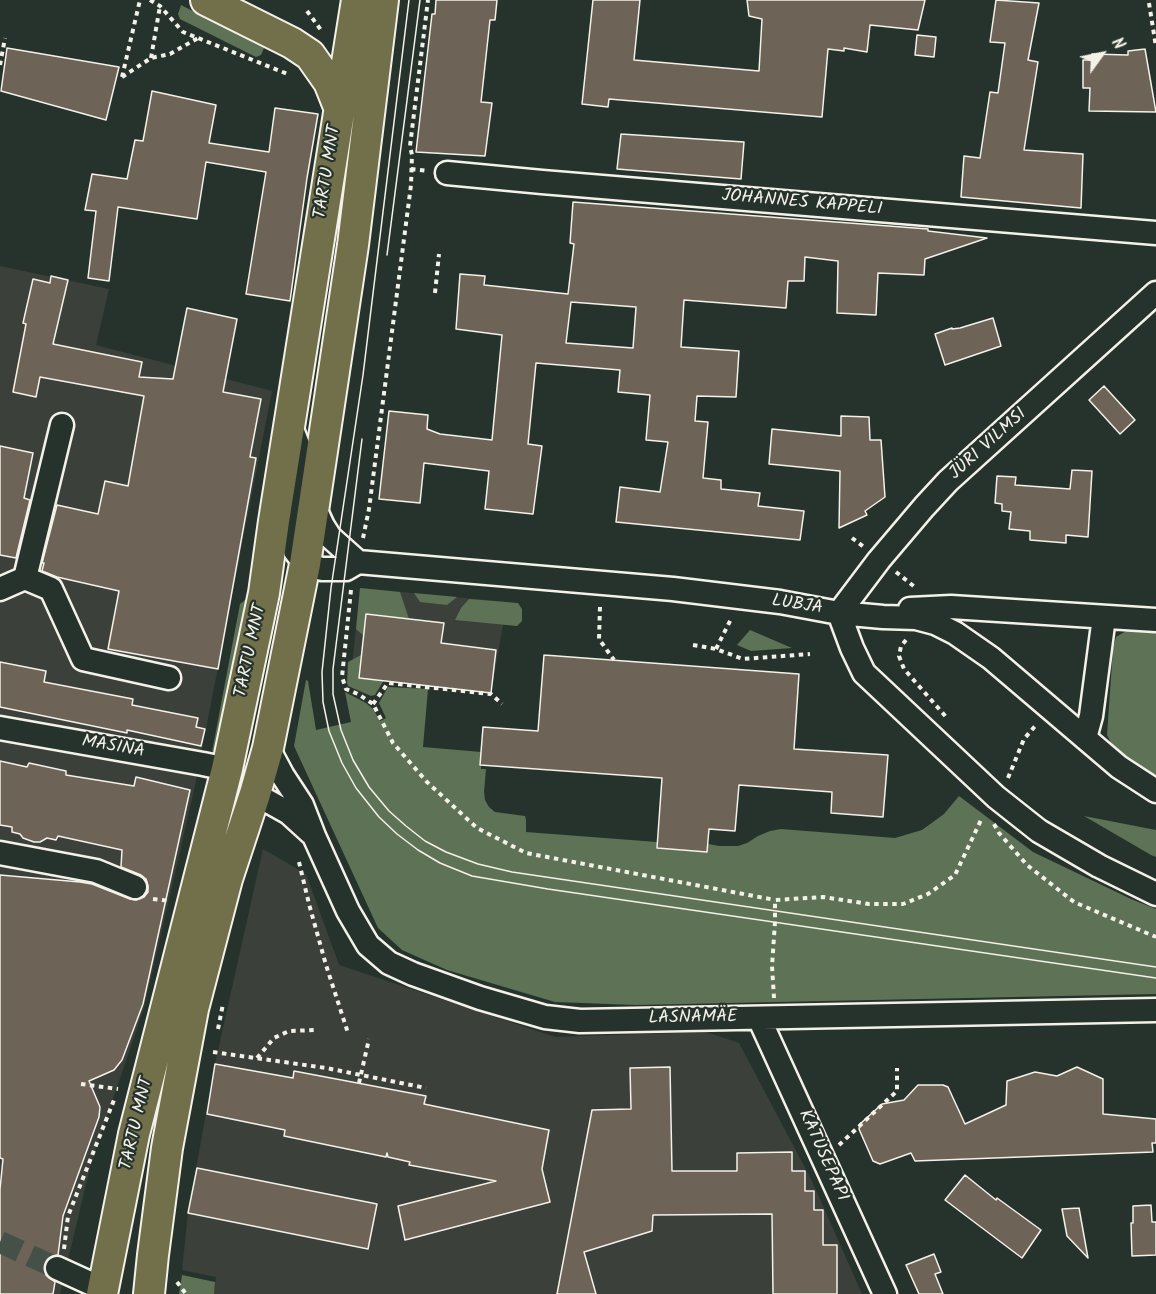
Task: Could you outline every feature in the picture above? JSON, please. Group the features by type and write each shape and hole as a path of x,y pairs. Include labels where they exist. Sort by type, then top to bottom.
{"main road":[{"path":"206,0 292,43 310,55 329,82 339,107"},
{"name":"TARTU MNT","path":"149,1294 167,1148 193,1010 227,879 268,748 305,564 353,245 383,0"},
{"path":"346,13 360,35 362,56 358,82 370,112"},
{"name":"TARTU MNT","path":"103,1292 134,1134 226,770 264,593 339,107 346,13"},
{"path":"248,669 256,710 246,762 255,794"},
{"path":"226,770 233,784 236,802 226,839 227,879"}],"street":[{"name":"JOHANNES KAPPELI","path":"447,173 1156,233"},
{"name":"JÜRI VILMSI","path":"839,613 879,560 948,481 1156,293"},
{"path":"290,424 302,455 291,537 295,551 305,564"},
{"path":"25,578 62,425"},
{"path":"315,502 317,513 330,537 359,554"},
{"name":"LUBJA","path":"305,564 322,569 346,569 359,554 780,602 839,613 864,673 996,796 1039,831 1099,866 1156,894"},
{"path":"0,589 25,578 51,589 82,659 169,678"},
{"path":"839,613 884,617 951,607 1156,620"},
{"path":"916,613 955,633 990,658 1119,767 1156,791"},
{"path":"1085,738 1091,716 1104,616"},
{"name":"MASINA","path":"0,728 226,770"},
{"name":"LASNAMÄE","path":"268,748 302,805 348,910 368,945 389,963 480,998 545,1017 580,1022 767,1011 1156,1010"},
{"name":"LASNAMÄE","path":"255,794 289,813 314,836"},
{"path":"0,853 96,871 144,893"},
{"name":"KATUSEPAPI","path":"767,1011 823,1160 885,1294"},
{"path":"57,1268 103,1292"}],"path":[{"path":"140,0 122,77 151,58 170,54 199,38"},
{"path":"150,0 160,6 183,32 300,79"},
{"path":"359,554 369,509 411,185 410,146 428,0"},
{"path":"1149,3 1156,47"},
{"path":"151,58 160,6"},
{"path":"307,11 322,32 346,13"},
{"path":"0,65 5,38"},
{"path":"435,293 439,254"},
{"path":"852,538 916,587 915,630 901,646 899,656 904,669 953,724"},
{"path":"351,587 342,677 346,689 373,704 393,743 426,782 477,828 526,853 775,900 822,897 869,904 903,904 928,894 955,875 981,820"},
{"path":"600,607 599,639 614,660"},
{"path":"716,649 730,620"},
{"path":"693,645 716,649 743,659 810,654"},
{"path":"373,704 388,683 491,694 502,704"},
{"path":"1000,775 1007,782 1024,739 1052,710"},
{"path":"990,818 999,833 1027,865 1074,902 1156,937"},
{"path":"300,866 326,965 348,1033"},
{"path":"144,893 173,902"},
{"path":"767,1011 775,900"},
{"path":"257,1058 274,1038 289,1031 316,1030"},
{"path":"359,1083 369,1039"},
{"path":"213,1052 360,1074 426,1088"},
{"path":"823,1160 897,1091 897,1068"},
{"path":"81,1084 118,1089"}],"shaded area":[{"path":"0,266 109,289 96,345 272,391 194,790 144,1008 91,1163 60,1294 0,1294"},
{"path":"360,588 507,602 491,693 351,676"},
{"path":"263,849 306,874 339,965 555,1037 706,1032 739,1043 812,1181 862,1294 214,1294 216,1277 182,1270 188,1213 215,1064"}],"green space":[{"path":"181,5 264,48 261,55 256,57 180,19 178,14"},
{"path":"360,588 400,592 409,619 366,614 364,636 356,629"},
{"path":"414,593 457,597 447,605 420,602"},
{"path":"250,599 219,744 212,752 240,604"},
{"path":"469,599 518,603 522,609 522,621 517,626 455,620"},
{"path":"1135,629 1156,631 1156,780 1117,752 1107,735 1113,649 1116,637"},
{"path":"750,630 792,648 751,651 737,645"},
{"path":"361,655 359,677 384,680 375,695 371,696 348,686 348,662"},
{"path":"306,680 316,730 351,722 345,692 366,703 373,709 380,721 386,718 379,703 388,687 428,689 423,747 481,752 481,769 486,769 485,800 495,812 525,816 526,832 657,842 658,848 707,852 708,844 738,846 770,831 781,829 895,838 922,830 944,814 959,796 1033,852 1156,909 1156,994 636,1005 555,1002 447,970 402,950 378,928 294,746"},
{"path":"1084,816 1156,830 1156,857 1151,855"},
{"path":"182,1275 215,1282 214,1294 179,1294"}],"building":[{"path":"436,0 497,0 495,20 490,20 481,102 492,103 485,156 416,152 432,14 435,14"},
{"path":"593,0 640,0 634,60 759,71 762,19 749,16 747,0 925,0 918,30 870,25 867,52 844,48 844,51 828,49 822,117 609,99 608,107 582,104"},
{"path":"996,0 1039,3 1028,60 1038,62 1024,150 1083,154 1081,208 961,197 964,156 980,158 990,92 998,93 1005,43 990,42"},
{"path":"917,35 936,37 934,57 915,55"},
{"path":"7,48 119,67 106,120 1,91"},
{"path":"1145,49 1156,112 1089,111 1090,88 1083,88 1083,60 1092,60 1092,54 1128,55 1128,51"},
{"path":"152,91 216,105 209,143 269,152 275,108 318,114 290,301 246,294 266,172 206,162 197,219 118,207 109,281 88,278 96,211 85,210 92,174 127,179 135,140 143,141"},
{"path":"621,134 744,142 741,179 617,169"},
{"path":"573,202 928,229 928,231 987,238 925,259 924,275 878,273 876,315 837,313 838,261 805,257 804,281 788,281 786,308 684,300 681,347 739,351 736,397 697,396 695,421 708,422 703,478 721,480 721,489 760,493 758,506 804,511 800,540 616,522 620,487 660,492 668,442 646,440 650,395 618,392 620,370 536,363 528,444 542,446 533,514 485,509 489,471 424,463 420,503 379,499 389,411 428,415 427,429 440,434 492,440 502,335 456,329 460,274 485,276 484,285 568,294 574,244 570,243","holes":["571,302 636,307 633,348 566,343"]},
{"path":"51,276 68,280 53,344 142,362 139,377 173,379 187,308 237,319 223,392 261,399 250,457 256,458 218,669 108,649 119,591 57,577 42,571 57,505 98,514 105,481 128,486 144,396 40,377 36,397 13,392 26,324 23,323 33,279 50,283"},
{"path":"993,318 1001,346 945,365 935,334"},
{"path":"1104,386 1135,420 1120,434 1089,400"},
{"path":"841,416 869,417 870,440 881,440 885,497 865,511 867,515 839,528 840,471 769,464 772,429 841,436"},
{"path":"0,446 33,453 24,498 30,500 16,558 0,555"},
{"path":"1072,470 1092,471 1088,537 1066,535 1066,543 1030,540 1030,531 1009,529 1011,512 1002,511 1002,504 995,503 997,476 1016,477 1015,485 1070,489"},
{"path":"366,614 444,623 441,643 496,650 491,693 359,678"},
{"path":"544,655 799,674 794,749 888,755 883,817 831,813 832,792 739,785 735,831 709,829 707,852 657,848 662,778 480,765 483,727 538,731"},
{"path":"0,662 46,671 44,682 133,699 132,705 198,718 196,727 205,729 201,746 0,707"},
{"path":"0,761 27,767 29,763 66,771 66,775 134,786 136,777 190,790 143,1004 122,1060 114,1070 89,1081 100,1107 99,1117 63,1216 58,1255 50,1257 45,1263 46,1275 55,1282 53,1294 0,1294 0,1189 3,1159 0,1158 0,875 92,884 136,900 144,897 148,892 148,886 146,879 141,875 121,867 122,850 58,836 56,840 47,838 34,842 12,832 12,827 0,825"},
{"path":"215,1064 293,1078 294,1071 426,1096 424,1104 549,1130 542,1169 550,1202 405,1240 398,1206 496,1181 409,1165 410,1162 388,1157 387,1153 386,1157 284,1136 285,1130 207,1114"},
{"path":"670,1067 672,1171 737,1171 737,1153 792,1152 792,1171 805,1171 805,1191 814,1191 814,1210 823,1210 823,1245 837,1245 837,1294 773,1294 772,1214 653,1215 652,1231 584,1252 596,1294 557,1294 592,1110 631,1109 630,1068"},
{"path":"1077,1067 1103,1079 1103,1114 1156,1119 1156,1143 1152,1143 1153,1152 915,1161 911,1153 880,1164 873,1161 859,1129 860,1124 882,1104 904,1100 918,1085 948,1087 965,1124 1006,1105 1007,1081 1035,1072 1057,1076"},
{"path":"197,1168 377,1204 368,1249 188,1213"},
{"path":"965,1175 996,1200 997,1198 1041,1230 1022,1258 945,1200"},
{"path":"1151,1205 1152,1222 1156,1222 1156,1255 1132,1256 1133,1206"},
{"path":"1079,1208 1088,1258 1067,1236 1062,1209"},
{"path":"934,1254 941,1272 935,1274 943,1294 919,1294 906,1265"}],"tunnel":[{"path":"0,1242 57,1268"}],"tram line":[{"path":"409,0 363,375 331,588 322,672 323,702 329,731 342,763 356,788 379,817 418,850 440,863 472,876 1156,978"},
{"path":"387,255 420,0"},
{"path":"362,439 333,669 333,694 341,730 353,760 369,787 389,811 425,841 478,864 512,872 1156,967"}]}
